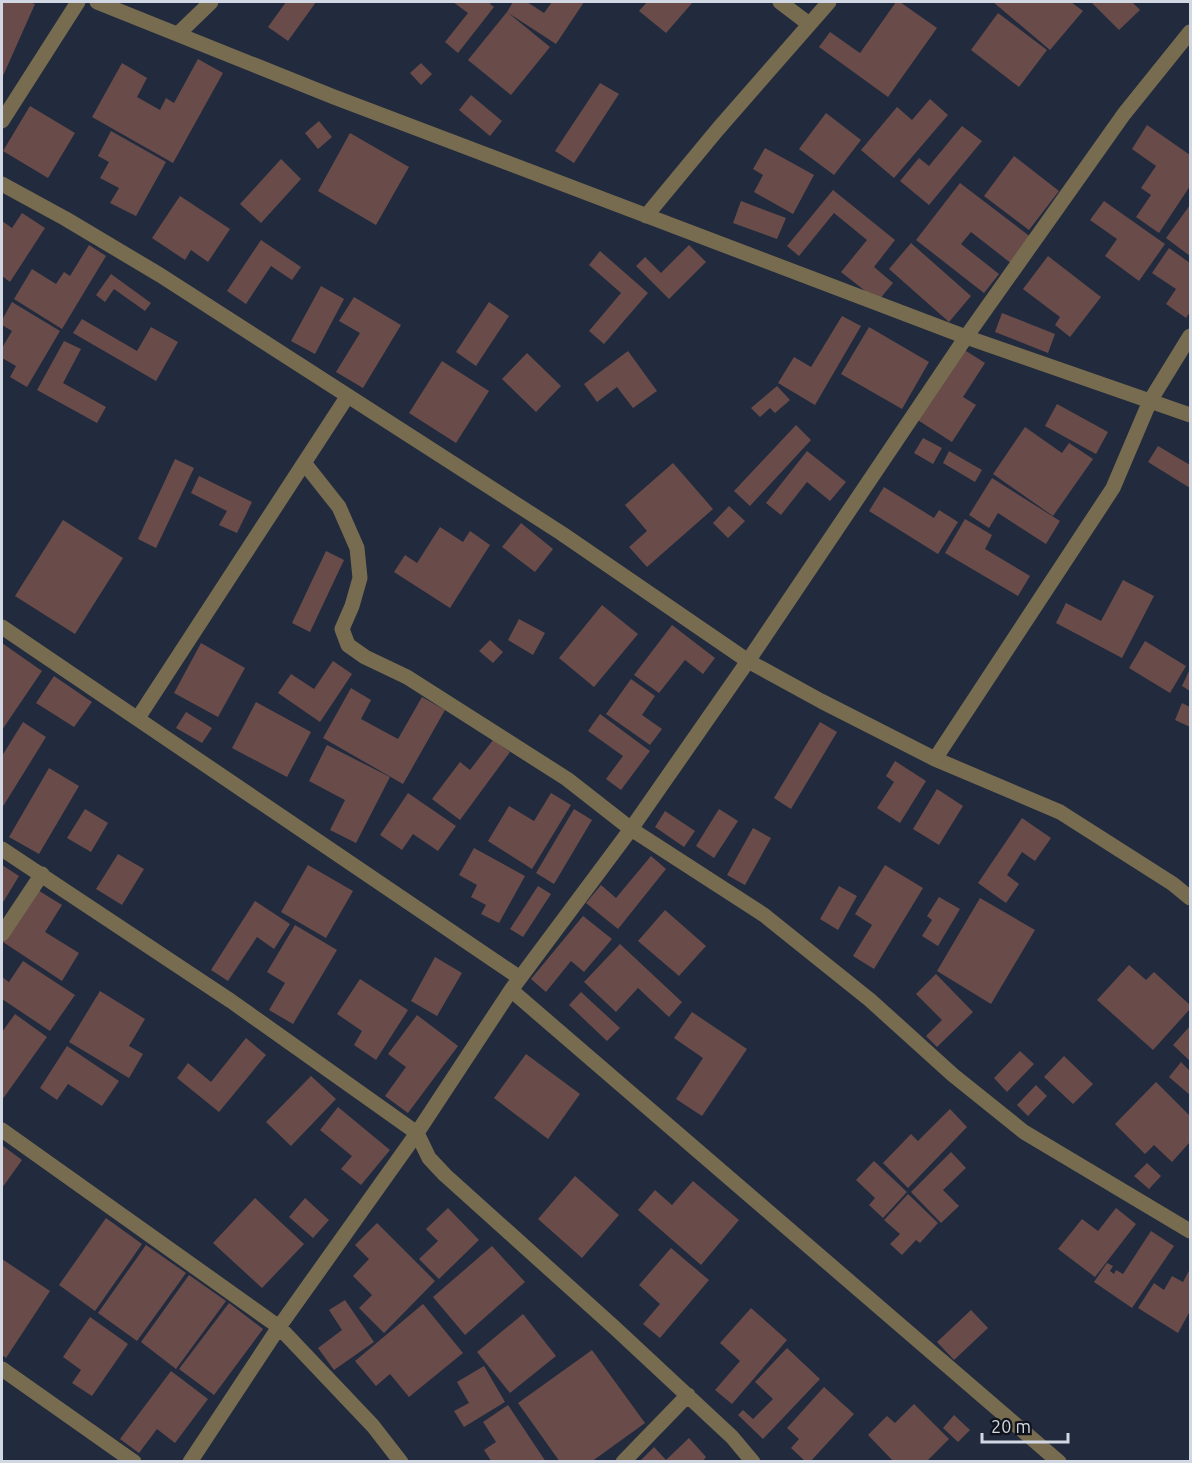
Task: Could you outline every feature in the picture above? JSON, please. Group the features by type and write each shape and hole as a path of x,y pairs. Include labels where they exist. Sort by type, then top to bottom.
{"street":[{"path":"2,121 78,2"},
{"path":"97,2 334,97 966,337 1191,415"},
{"path":"179,33 210,2"},
{"path":"780,2 809,24"},
{"path":"646,216 718,129 830,2"},
{"path":"190,1461 279,1327 417,1133 516,984 631,829 748,661 966,337 1124,114 1191,32"},
{"path":"2,184 160,275 561,533 748,661 935,759 1060,812 1173,884 1191,898"},
{"path":"935,759 1113,488 1150,400 1191,336"},
{"path":"138,718 347,396"},
{"path":"304,464 339,507 357,548 360,578 342,629 348,645 365,657 407,677 567,779 631,829 764,915 870,1000 953,1075 1024,1132 1191,1231"},
{"path":"2,627 138,718 516,984 1059,1461"},
{"path":"2,849 231,1000 417,1133 429,1158 445,1175 688,1395 732,1437 753,1461"},
{"path":"2,934 42,874"},
{"path":"2,1130 279,1327 373,1426 401,1461"},
{"path":"2,1369 134,1461"},
{"path":"623,1461 688,1395"}],"building":[{"path":"2,2 35,4 2,78"},
{"path":"286,2 316,2 288,41 268,27"},
{"path":"453,2 492,2 490,4 494,7 458,53 445,42 468,13"},
{"path":"513,2 527,2 544,13 552,2 584,2 556,44 507,12"},
{"path":"647,2 693,2 666,33 639,11"},
{"path":"896,2 900,2 937,28 888,97 819,47 830,32 860,53"},
{"path":"993,2 1071,2 1083,11 1050,50"},
{"path":"1091,2 1132,2 1140,10 1119,30"},
{"path":"507,12 550,47 511,95 468,60"},
{"path":"998,13 1047,50 1019,87 971,50"},
{"path":"198,59 223,73 173,163 92,117 122,63 147,78 137,97 160,110 166,98 174,103"},
{"path":"421,63 432,74 421,85 410,73"},
{"path":"600,83 619,94 574,163 555,151"},
{"path":"471,95 502,121 490,136 459,110"},
{"path":"930,99 948,115 894,178 861,150 897,107 912,120"},
{"path":"30,106 75,133 48,178 3,151"},
{"path":"826,113 861,140 834,175 799,149"},
{"path":"319,121 332,137 318,149 305,133"},
{"path":"1147,125 1190,155 1190,186 1159,233 1136,217 1151,195 1141,188 1156,166 1132,149"},
{"path":"962,126 982,141 929,205 900,181 919,158 929,166"},
{"path":"111,131 166,162 136,216 110,203 119,188 100,178 109,162 98,156"},
{"path":"350,133 409,167 376,225 318,191"},
{"path":"765,148 814,175 793,214 754,192 763,175 753,169"},
{"path":"1014,156 1059,191 1029,230 984,196"},
{"path":"281,159 301,179 261,223 240,204"},
{"path":"960,183 1032,238 1012,264 971,232 961,244 999,274 984,293 916,240"},
{"path":"833,190 895,240 874,267 893,283 878,301 841,272 867,240 834,213 799,256 787,246"},
{"path":"180,196 230,229 208,262 191,250 185,260 152,238"},
{"path":"741,201 786,218 777,239 733,223"},
{"path":"1104,201 1165,244 1139,281 1105,256 1117,239 1090,220"},
{"path":"1190,205 1190,256 1166,238"},
{"path":"22,213 45,228 10,282 2,276 2,221 12,228"},
{"path":"261,240 301,267 292,280 271,266 246,304 227,291"},
{"path":"911,243 971,296 949,322 889,269"},
{"path":"89,245 106,256 62,329 14,299 32,269 56,284 64,272 70,276"},
{"path":"689,245 706,262 669,299 636,266 645,257 661,273"},
{"path":"1169,248 1190,263 1190,312 1186,318 1166,304 1176,289 1152,273"},
{"path":"600,251 648,293 604,344 589,331 621,293 589,265"},
{"path":"1048,256 1101,297 1070,337 1055,325 1060,317 1023,289"},
{"path":"111,274 151,303 145,311 114,289 105,302 96,295"},
{"path":"321,286 344,299 315,354 291,341"},
{"path":"354,297 401,325 363,388 336,372 360,333 339,321"},
{"path":"12,302 60,331 27,387 10,377 16,366 2,358 2,348 12,331 2,325 2,320"},
{"path":"489,302 509,316 476,366 456,352"},
{"path":"1002,313 1055,334 1048,353 995,332"},
{"path":"842,316 861,326 815,405 778,383 794,357 811,367"},
{"path":"82,319 137,351 151,327 178,342 156,381 73,333"},
{"path":"869,327 929,362 902,409 841,374"},
{"path":"64,341 81,349 63,383 106,407 97,423 37,390"},
{"path":"963,349 985,363 963,397 976,405 952,442 916,419"},
{"path":"628,351 657,391 633,408 617,387 597,402 584,384"},
{"path":"527,353 561,386 536,412 502,379"},
{"path":"442,361 489,391 456,443 409,413"},
{"path":"777,386 790,400 775,413 770,408 760,417 751,408"},
{"path":"1057,404 1108,432 1096,454 1045,426"},
{"path":"796,425 811,440 750,506 734,491"},
{"path":"1025,427 1062,453 1069,443 1093,459 1053,516 993,474"},
{"path":"923,438 942,448 933,464 914,453"},
{"path":"1158,446 1190,465 1190,488 1148,462"},
{"path":"807,451 846,482 830,501 807,482 781,515 766,503"},
{"path":"949,451 982,470 975,482 943,463"},
{"path":"175,459 194,468 156,548 138,539"},
{"path":"673,463 713,509 647,567 629,547 647,531 625,505"},
{"path":"199,476 252,502 237,533 219,525 227,511 191,493"},
{"path":"992,478 1060,521 1046,544 998,513 989,528 969,515"},
{"path":"884,487 934,518 939,510 958,522 938,554 869,511"},
{"path":"729,506 745,521 728,538 713,523"},
{"path":"965,519 992,535 985,549 1030,576 1018,596 945,553"},
{"path":"63,520 123,558 75,634 15,596"},
{"path":"521,523 553,549 535,572 502,547"},
{"path":"440,527 463,542 470,531 490,545 450,608 394,572 405,555 417,563"},
{"path":"326,551 344,560 310,632 292,623"},
{"path":"1123,580 1154,596 1122,658 1056,623 1066,603 1101,621"},
{"path":"602,605 638,634 594,687 559,658"},
{"path":"519,619 545,633 533,655 508,640"},
{"path":"672,625 715,658 703,674 685,660 659,693 634,675"},
{"path":"490,640 503,652 493,663 479,651"},
{"path":"1145,641 1186,666 1170,693 1129,668"},
{"path":"2,643 42,671 2,730"},
{"path":"201,643 245,668 218,717 174,693"},
{"path":"333,661 352,674 320,722 278,693 291,674 314,689"},
{"path":"1190,669 1190,691 1182,686"},
{"path":"54,676 92,702 74,727 36,703"},
{"path":"631,679 655,696 642,715 662,729 650,745 606,714"},
{"path":"351,688 371,700 361,719 398,739 422,697 445,710 403,784 323,738"},
{"path":"256,702 311,732 287,777 232,748"},
{"path":"1182,703 1190,707 1190,727 1175,720"},
{"path":"186,712 212,728 202,743 176,728"},
{"path":"600,714 650,751 621,790 606,779 623,756 588,731"},
{"path":"23,722 46,737 2,808 2,756"},
{"path":"820,722 837,732 791,809 774,798"},
{"path":"493,740 510,752 460,820 432,799 460,762 470,770"},
{"path":"327,745 390,777 356,843 330,830 345,800 309,781"},
{"path":"895,761 926,781 900,823 877,808 894,782 886,776"},
{"path":"49,768 79,786 39,854 9,837"},
{"path":"937,789 963,806 939,845 913,829"},
{"path":"408,793 456,826 438,851 413,834 402,850 380,835"},
{"path":"551,793 571,805 532,869 488,841 509,806 534,821"},
{"path":"85,809 108,823 91,852 67,838"},
{"path":"574,809 592,820 554,884 536,873"},
{"path":"719,809 738,821 714,858 696,846"},
{"path":"665,811 695,831 684,847 655,827"},
{"path":"1022,818 1051,838 1035,861 1022,852 1007,875 1019,884 1006,903 978,883"},
{"path":"753,828 771,838 745,885 727,875"},
{"path":"474,848 525,876 499,923 481,914 486,905 471,897 477,885 459,875"},
{"path":"118,854 144,869 122,905 96,889"},
{"path":"651,856 666,869 618,929 586,903 601,885 616,898"},
{"path":"2,865 19,876 2,904"},
{"path":"308,865 353,891 326,938 281,912"},
{"path":"885,865 923,888 874,969 853,956 872,925 855,914"},
{"path":"538,886 551,894 523,937 510,929"},
{"path":"839,886 857,896 838,930 820,919"},
{"path":"36,889 62,905 45,932 79,953 62,981 3,942"},
{"path":"939,897 960,909 938,946 922,936 932,920 927,916"},
{"path":"980,898 1035,930 991,1004 937,971"},
{"path":"255,901 290,924 274,949 257,937 228,981 211,970"},
{"path":"665,910 706,946 679,976 638,941"},
{"path":"583,916 612,939 584,972 571,961 546,992 531,979"},
{"path":"295,925 337,950 293,1024 269,1010 285,983 267,972"},
{"path":"620,944 682,1002 669,1017 638,988 616,1012 584,982"},
{"path":"435,957 462,973 437,1016 411,1001"},
{"path":"23,961 75,995 50,1031 2,999 2,977 9,982"},
{"path":"1129,965 1146,980 1154,972 1190,1005 1190,1009 1153,1050 1097,1000"},
{"path":"936,974 973,1012 937,1047 926,1036 942,1020 916,994"},
{"path":"360,979 408,1010 376,1060 354,1045 362,1031 337,1014"},
{"path":"100,991 145,1019 129,1046 143,1054 129,1078 69,1042"},
{"path":"581,992 620,1028 607,1041 569,1005"},
{"path":"692,1012 747,1049 702,1116 676,1099 703,1058 674,1038"},
{"path":"15,1014 47,1037 2,1100 2,1032"},
{"path":"417,1015 458,1046 408,1113 385,1096 406,1067 388,1054"},
{"path":"1190,1026 1190,1061 1173,1045"},
{"path":"246,1038 266,1055 219,1112 177,1078 188,1063 211,1082"},
{"path":"67,1046 119,1081 102,1106 68,1084 57,1100 40,1088"},
{"path":"1020,1051 1034,1064 1007,1092 994,1078"},
{"path":"526,1054 580,1094 548,1139 494,1098"},
{"path":"1064,1056 1093,1084 1073,1104 1044,1077"},
{"path":"1181,1062 1190,1071 1190,1095 1169,1077"},
{"path":"311,1076 336,1099 291,1146 266,1122"},
{"path":"1156,1082 1190,1116 1190,1142 1172,1162 1154,1145 1145,1154 1115,1124"},
{"path":"1036,1085 1047,1096 1028,1116 1017,1105"},
{"path":"338,1107 390,1150 361,1185 341,1169 352,1156 320,1130"},
{"path":"950,1109 967,1127 908,1188 883,1163 911,1134 918,1141"},
{"path":"3,1146 22,1160 2,1188 2,1148"},
{"path":"951,1152 966,1168 943,1190 959,1206 941,1223 911,1192"},
{"path":"874,1161 907,1192 883,1218 869,1205 875,1198 856,1180"},
{"path":"1147,1163 1161,1176 1149,1189 1134,1176"},
{"path":"575,1176 619,1215 582,1258 538,1219"},
{"path":"693,1181 739,1220 701,1265 638,1210 655,1190 672,1205"},
{"path":"908,1194 938,1223 920,1243 916,1240 902,1255 890,1244 900,1234 884,1220"},
{"path":"255,1198 304,1244 262,1288 213,1243"},
{"path":"305,1198 329,1220 313,1238 289,1217"},
{"path":"448,1208 479,1240 439,1279 419,1259 438,1241 426,1229"},
{"path":"1116,1208 1136,1224 1095,1277 1058,1249 1082,1219 1098,1231"},
{"path":"106,1218 142,1244 95,1311 59,1285"},
{"path":"377,1223 435,1281 384,1333 359,1308 372,1295 353,1276 369,1259 355,1245"},
{"path":"1151,1231 1174,1246 1132,1308 1094,1282 1107,1263 1113,1266 1110,1271 1114,1274 1116,1270 1123,1274"},
{"path":"146,1245 186,1273 137,1341 98,1313"},
{"path":"492,1246 525,1282 465,1335 433,1297"},
{"path":"671,1248 709,1280 660,1338 643,1324 660,1304 639,1285"},
{"path":"2,1259 50,1291 6,1358 2,1355"},
{"path":"1190,1269 1190,1311 1178,1333 1138,1308 1154,1283 1164,1290 1172,1276 1183,1282"},
{"path":"189,1275 226,1301 176,1369 141,1342"},
{"path":"345,1300 374,1342 334,1370 318,1348 342,1330 329,1310"},
{"path":"229,1303 263,1329 214,1395 179,1369"},
{"path":"423,1304 463,1353 409,1397 390,1374 376,1386 355,1361"},
{"path":"751,1308 787,1340 732,1404 715,1390 740,1361 720,1343"},
{"path":"971,1310 988,1328 954,1360 937,1342"},
{"path":"523,1314 556,1356 510,1393 477,1352"},
{"path":"90,1317 128,1344 92,1396 72,1383 81,1370 63,1357"},
{"path":"787,1348 820,1379 763,1439 738,1415 743,1410 753,1419 773,1399 755,1382"},
{"path":"592,1350 645,1423 591,1462 560,1462 518,1403"},
{"path":"484,1366 505,1402 464,1427 454,1411 469,1403 457,1382"},
{"path":"171,1371 208,1399 175,1443 157,1429 139,1453 120,1439"},
{"path":"824,1387 854,1414 810,1462 806,1462 791,1448 799,1439 787,1428"},
{"path":"914,1404 949,1439 926,1462 894,1462 868,1435 887,1416 895,1423"},
{"path":"508,1405 546,1462 492,1462 484,1450 496,1442 483,1422"},
{"path":"954,1415 970,1430 958,1442 943,1428"},
{"path":"689,1438 706,1457 702,1462 639,1462 654,1447 666,1460"}]}
